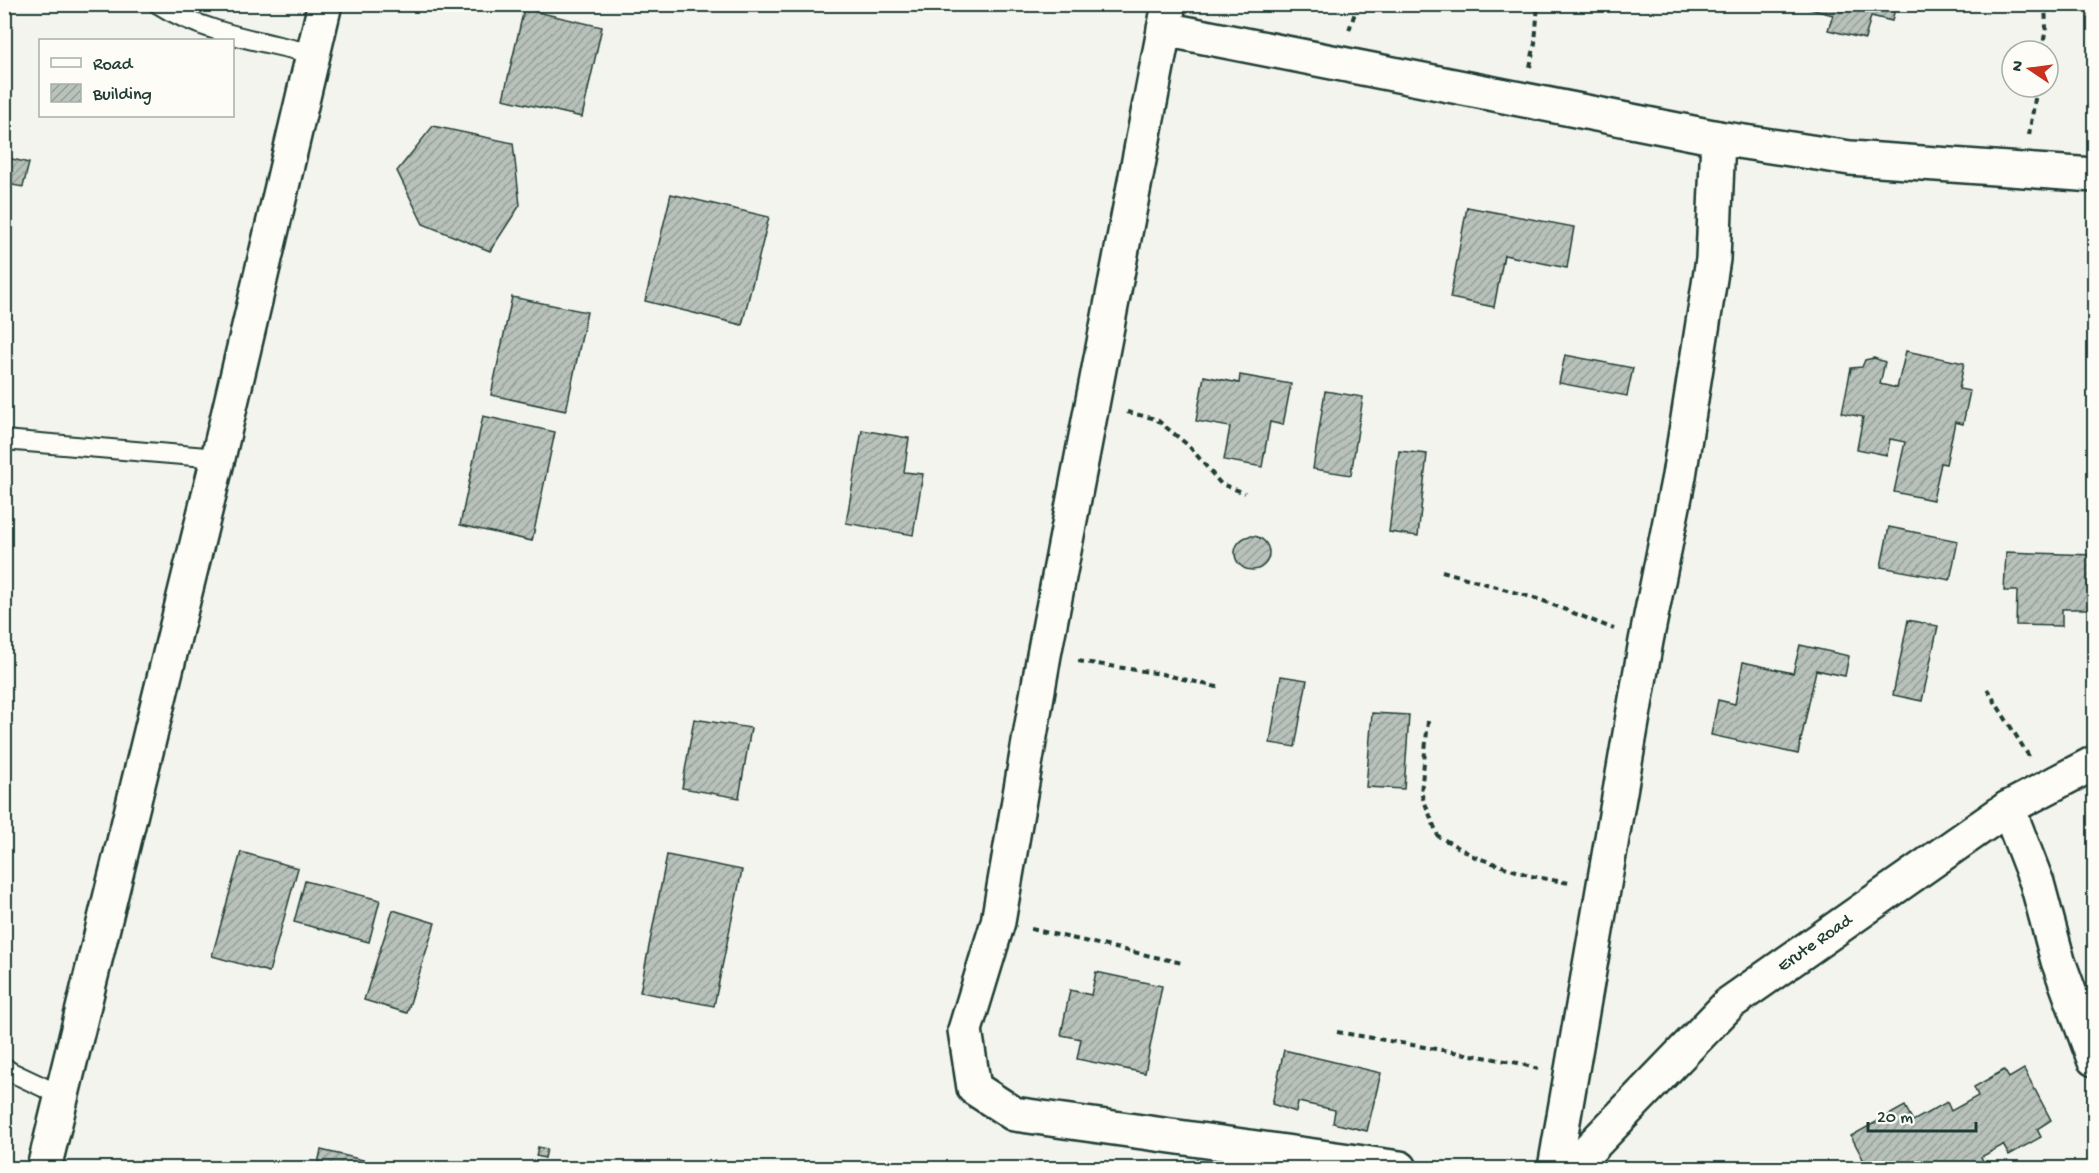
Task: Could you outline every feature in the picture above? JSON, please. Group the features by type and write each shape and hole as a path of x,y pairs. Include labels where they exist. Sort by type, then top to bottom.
{"street":[{"path":"44,1168 218,458 325,4"},
{"path":"1400,1168 1014,1114 974,1088 965,1030 998,922 1044,655 1167,17 1522,99 1718,138 1850,158 2094,175"},
{"path":"1555,1168 1646,641 1679,476 1713,259 1718,138"},
{"name":"Erute Road","path":"1571,1168 1730,1003 2008,808 2094,763"},
{"path":"2008,808 2037,883 2058,961 2094,1059"}],"lane":[{"path":"158,4 191,21 223,32 313,54"},
{"path":"4,440 218,458"},
{"path":"4,1066 11,1072 62,1096"}],"path":[{"path":"1522,99 1536,43 1538,4"},
{"path":"2044,4 2044,39"},
{"path":"2023,171 2035,99"},
{"path":"1094,405 1156,419 1189,446 1221,484 1245,493"},
{"path":"1442,571 1541,600 1646,641"},
{"path":"1044,655 1161,674 1221,688"},
{"path":"1987,689 2047,787"},
{"path":"1428,721 1421,793 1438,836 1475,857 1531,876 1602,890"},
{"path":"998,922 1182,963"},
{"path":"1337,1032 1518,1063 1570,1079"}],"building":[{"path":"1791,4 1896,4 1892,21 1871,16 1865,39 1828,30 1833,15"},
{"path":"524,9 602,27 582,117 503,99"},
{"path":"433,126 513,143 520,205 490,251 423,224 397,171"},
{"path":"4,157 29,163 23,187 7,184 4,196"},
{"path":"671,194 769,217 742,325 645,301"},
{"path":"1467,207 1574,227 1567,268 1504,255 1494,307 1450,298"},
{"path":"512,297 587,312 566,411 491,395"},
{"path":"1906,351 1964,363 1959,389 1970,391 1963,424 1955,422 1946,464 1941,463 1933,500 1894,492 1905,442 1890,439 1887,455 1857,449 1863,417 1842,413 1851,368 1862,367 1865,360 1874,358 1885,362 1880,384 1897,388"},
{"path":"1565,355 1633,368 1627,396 1559,383"},
{"path":"1240,375 1291,384 1283,425 1270,422 1262,467 1224,460 1230,427 1196,421 1204,376 1239,383"},
{"path":"1325,391 1363,397 1351,475 1313,469"},
{"path":"483,416 555,432 532,541 460,525"},
{"path":"862,430 909,438 904,472 923,474 913,535 846,523"},
{"path":"1399,451 1427,454 1418,536 1389,532"},
{"path":"1889,527 1958,541 1950,580 1881,567"},
{"path":"1252,536 1264,541 1269,553 1264,565 1252,570 1240,565 1235,553 1240,541"},
{"path":"2006,552 2094,555 2094,589 2090,589 2090,609 2062,609 2062,626 2016,625 2017,591 2004,591"},
{"path":"1908,620 1938,626 1922,701 1893,695"},
{"path":"1800,645 1849,656 1845,676 1816,670 1798,754 1711,735 1718,700 1735,704 1743,662 1793,673"},
{"path":"1281,676 1307,680 1295,747 1270,743"},
{"path":"1372,713 1409,715 1404,789 1366,787"},
{"path":"694,719 751,728 739,798 682,788"},
{"path":"241,852 298,868 269,972 212,956"},
{"path":"667,855 742,870 714,1006 640,992"},
{"path":"305,881 380,900 369,942 294,922"},
{"path":"393,910 435,923 407,1013 364,1000"},
{"path":"1096,972 1162,986 1145,1073 1077,1059 1081,1039 1061,1035 1070,990 1091,995"},
{"path":"1284,1050 1381,1073 1367,1131 1333,1123 1335,1110 1298,1102 1296,1112 1272,1104"},
{"path":"2024,1069 2051,1120 2037,1129 2041,1137 2009,1155 2003,1145 1981,1157 1987,1168 1847,1168 1863,1159 1851,1136 1905,1106 1913,1121 1947,1102 1951,1111 1978,1096 1974,1087 2004,1070 2009,1078"},
{"path":"538,1147 547,1149 545,1158 536,1156"},
{"path":"321,1150 376,1163 374,1168 317,1168"}]}
